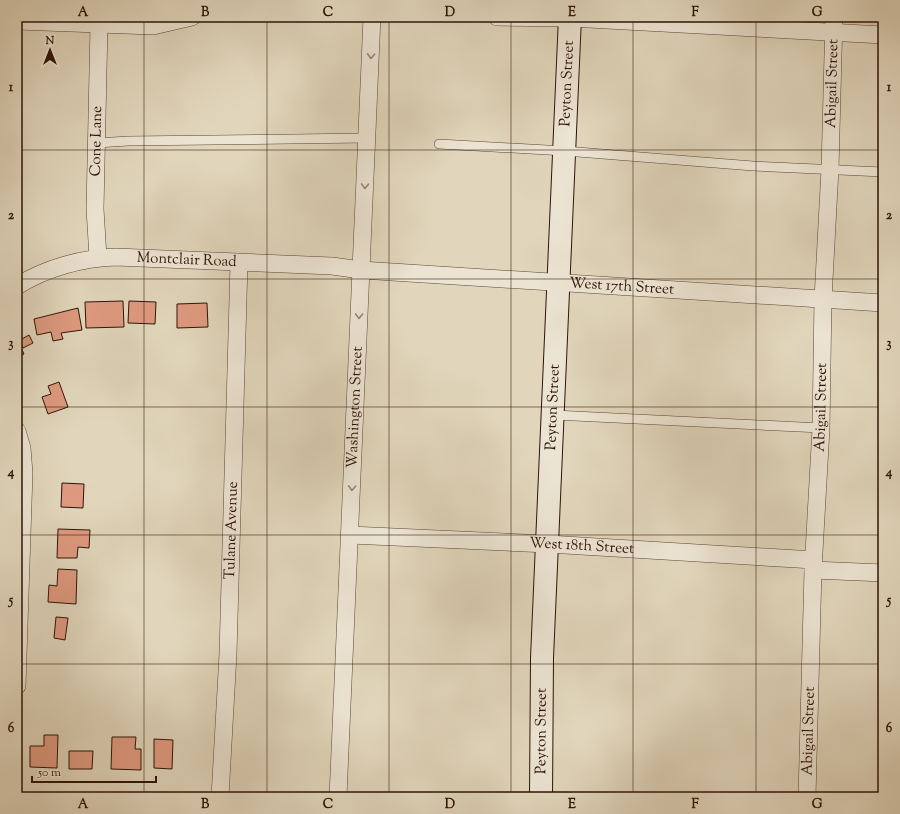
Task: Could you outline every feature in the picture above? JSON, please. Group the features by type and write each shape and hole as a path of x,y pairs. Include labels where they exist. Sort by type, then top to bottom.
{"street":[{"path":"17,21 153,26 192,17"},
{"name":"Washington Street","path":"338,797 372,17"},
{"path":"497,17 570,17 834,24 883,35"},
{"name":"Peyton Street","path":"542,797 542,658 554,414 570,17"},
{"name":"Abigail Street","path":"807,797 814,565 821,428 823,299 830,169 834,24"},
{"name":"Cone Lane","path":"98,257 95,209 99,25"},
{"name":"Montclair Road","path":"17,286 62,266 98,257 332,266 361,270"},
{"name":"Tulane Avenue","path":"220,797 228,654 239,263"},
{"name":"West 17th Street","path":"361,270 883,303"},
{"path":"17,431 22,448 24,473 17,686"},
{"name":"West 18th Street","path":"350,535 548,544 814,565 883,573"}],"lane":[{"path":"97,143 136,141 367,138"},
{"path":"439,144 565,151 753,166 883,172"},
{"path":"554,414 821,428"}],"building":[{"path":"123,301 124,327 86,328 85,302"},
{"path":"129,301 156,302 155,324 128,323"},
{"path":"207,303 208,327 177,328 177,304"},
{"path":"78,308 82,330 61,333 63,339 53,341 51,332 37,335 34,319"},
{"path":"29,335 33,343 23,348 20,340"},
{"path":"17,339 24,354 17,357"},
{"path":"59,382 68,407 48,414 42,397 51,394 48,386"},
{"path":"62,483 84,484 83,508 61,507"},
{"path":"58,529 90,530 89,548 78,547 77,558 57,558"},
{"path":"58,569 77,570 76,604 48,602 49,585 57,586"},
{"path":"56,617 68,618 65,640 54,638"},
{"path":"44,735 58,735 57,768 30,767 30,746 44,746"},
{"path":"112,737 136,737 135,749 141,749 141,770 111,769"},
{"path":"154,739 173,740 172,769 154,768"},
{"path":"69,751 93,751 92,769 69,769"}]}
